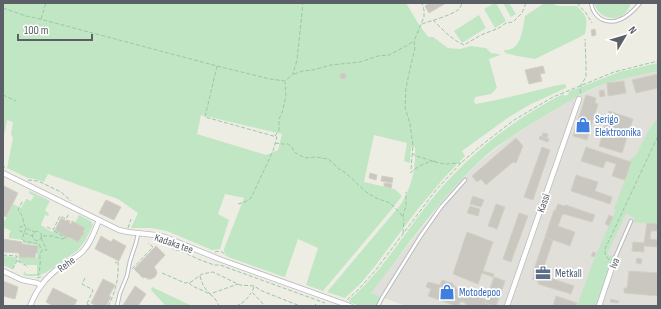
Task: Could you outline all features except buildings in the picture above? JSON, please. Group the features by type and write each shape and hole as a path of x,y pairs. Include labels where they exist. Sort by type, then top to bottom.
{"street":[{"name":"Kassi","path":"507,306 579,99"},
{"name":"Kadaka tee","path":"3,173 119,230 165,237 219,259 350,306"},
{"name":"Rehe","path":"30,306 41,285 60,267 83,251 99,220"},
{"name":"Iva","path":"598,306 615,258"},
{"path":"3,271 22,280 41,285"}],"lane":[{"path":"591,3 593,10 599,17 607,21 615,21 624,18 634,11 640,3"},
{"path":"378,306 420,236 441,207 465,180"},
{"name":"Iva","path":"615,258 631,221"},
{"path":"117,306 138,234"}],"path":[{"path":"41,19 46,3"},
{"path":"293,74 297,60 302,3"},
{"path":"411,170 413,145 410,124 405,107 406,88 415,48 414,41 424,18 422,3"},
{"path":"421,24 456,11 462,3"},
{"path":"433,20 458,43 464,45 506,23 513,22 522,13 526,3"},
{"path":"577,3 592,23"},
{"path":"3,8 26,16 217,66 270,79 285,81 293,74 303,70 313,70 331,65 360,62 378,56 389,55 414,41"},
{"path":"579,99 581,85 586,77 585,39"},
{"path":"352,295 375,271 436,190 461,163 514,120 554,97 581,85 614,72 658,61"},
{"path":"217,66 205,117 275,136"},
{"path":"238,204 251,198 273,151 275,136 279,130 279,119 286,96 285,81"},
{"path":"3,95 16,101"},
{"path":"612,266 605,254 605,249 658,136"},
{"path":"275,143 288,144 292,147 294,152 305,158 328,159 352,178 366,192 376,198 390,203 400,212 404,219"},
{"path":"412,153 416,156 445,164 461,163"},
{"path":"410,173 422,165 435,161"},
{"path":"403,234 403,214 405,209 406,192"},
{"path":"22,202 18,210 22,214 24,226 26,228 39,232 42,236 52,236 62,239 66,238 47,227"},
{"path":"53,230 60,216 66,219 69,214"},
{"path":"128,228 131,219"},
{"path":"24,226 20,226 21,231 33,236 34,239 39,240 42,236"},
{"path":"26,228 22,239 24,241 39,244 42,250"},
{"path":"33,236 35,232"},
{"path":"37,278 40,264 40,252 42,250 46,250 41,238"},
{"path":"162,241 166,242 172,248 181,250 203,261 328,304"},
{"path":"132,269 153,247 148,242"},
{"path":"3,255 17,256 17,261 12,271"},
{"path":"17,261 28,268"},
{"path":"108,306 114,295 117,280 118,261 115,263"},
{"path":"162,273 185,283 191,282 202,274 212,272 240,285 254,286 262,291 300,306"},
{"path":"200,276 205,289 216,300 219,306"},
{"path":"85,278 82,284 93,290 86,305 91,306"},
{"path":"189,282 192,287 210,294 238,284"},
{"path":"236,306 247,300 254,286"},
{"path":"252,292 265,306"}],"shaded area":[{"path":"658,71 658,306 406,306 370,293 460,181 482,160 511,137 570,100 597,87 615,80"}],"green space":[{"path":"3,3 406,3 428,37 433,37 448,48 460,49 471,46 486,48 491,53 500,55 489,59 497,88 491,94 475,97 474,102 476,104 564,84 566,85 566,88 531,104 509,117 462,151 465,156 417,210 361,283 345,298 327,292 401,204 405,197 411,184 415,155 415,147 411,147 410,163 404,161 407,143 374,135 364,182 395,189 402,196 323,291 306,285 318,248 298,239 285,277 228,257 224,252 224,249 244,198 225,194 218,214 229,220 220,249 212,250 167,231 151,228 131,228 138,213 118,199 48,174 44,182 28,178 7,168 13,138 11,134 13,122 7,120 3,141","holes":["201,115 282,134 278,150 266,155 197,134"]},
{"path":"495,3 506,21 495,28 484,9"},
{"path":"503,3 509,3 516,14 511,17"},
{"path":"594,3 631,3 628,10 624,14 612,18 601,14 597,10"},
{"path":"543,4 577,6 586,18 585,34 535,59 505,53 504,50 511,49 518,44 525,16"},
{"path":"479,15 486,28 462,43 454,31"},
{"path":"658,63 658,71 611,82 583,93 529,125 496,147 466,175 437,207 371,293 381,297 377,306 360,306 349,302 350,299 361,289 391,254 441,188 472,156 489,142 525,116 563,94 565,96 569,94 568,92 619,72"},
{"path":"658,117 658,224 633,222 635,218 626,213 607,254 614,257 596,306 577,306 593,262 616,210 614,209 631,162 629,161 636,155 649,130"},
{"path":"30,191 50,201 45,210 49,215 45,215 41,225 52,232 55,230 78,242 83,235 85,228 75,223 79,215 91,221 93,225 85,241 78,250 47,272 38,275 26,276 23,275 25,271 26,274 37,274 37,265 27,265 18,261 19,257 37,258 38,245 23,243 23,240 9,238 11,231 3,227 3,224 13,204 21,208 26,199 31,201 34,196 30,194"},
{"path":"3,256 17,257 12,269 3,265"},
{"path":"152,287 192,306 166,306 151,290"}],"place":[{"name":"Serigo Elektroonika","path":"583,125"},
{"name":"Metkall","path":"543,273"},
{"name":"Motodepoo","path":"447,292"}]}
